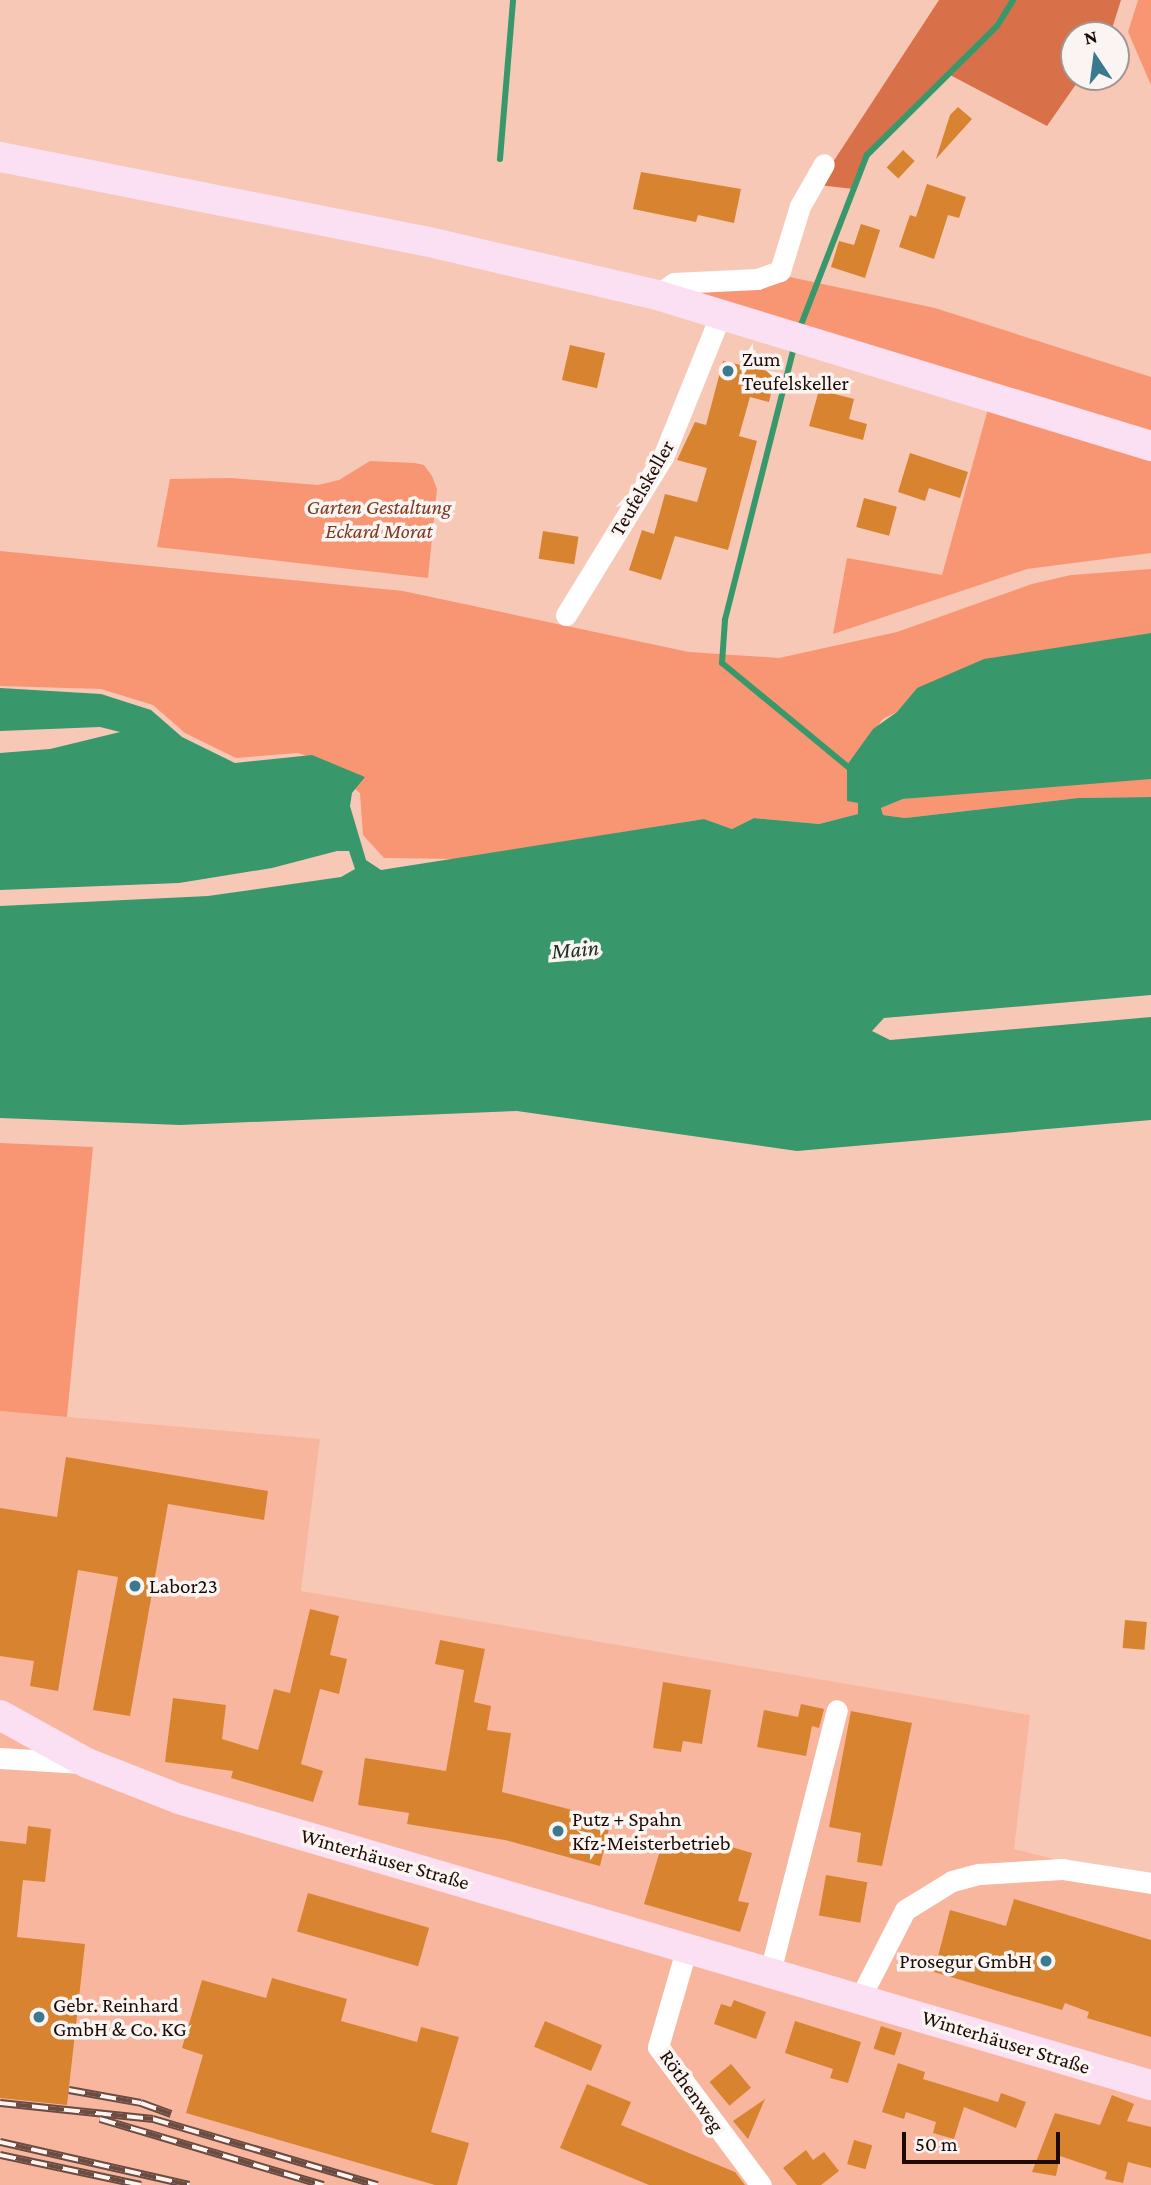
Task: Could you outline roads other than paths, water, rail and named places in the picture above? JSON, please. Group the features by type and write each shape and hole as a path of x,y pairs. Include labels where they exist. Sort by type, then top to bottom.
{"main road":[{"path":"0,157 425,241 657,295 1151,446"},
{"path":"0,1715 87,1763"},
{"name":"Winterhäuser Straße","path":"87,1763 223,1812 1151,2085"}],"street":[{"path":"657,295 674,283 757,279 780,271 800,206 824,164"},
{"name":"Teufelskeller","path":"566,615 663,457 720,316"},
{"path":"770,1972 837,1710"},
{"name":"Winterhäuser Straße","path":"0,1758 87,1763"},
{"path":"860,1998 905,1910 952,1881 979,1874 1062,1869 1151,1883"},
{"name":"Röthenweg","path":"687,1947 658,2047 761,2185"}],"water":[{"name":"Main","path":"1151,633 1151,779 903,799 881,808 883,815 905,818 1078,798 1151,797 1151,995 884,1018 872,1031 890,1040 1151,1017 1151,1120 797,1151 517,1111 180,1125 0,1118 0,906 208,896 341,877 355,869 349,851 337,851 272,868 179,883 0,890 0,753 50,749 120,732 100,727 0,731 0,688 101,694 151,710 182,737 235,763 312,755 365,777 352,793 350,806 366,860 381,870 704,819 732,829 754,818 819,824 858,814 858,803 847,801 847,765 873,729 897,712 917,688 984,659"}],"waterway":[{"path":"500,159 513,0"},
{"path":"799,330 867,155 997,26 1013,0"},
{"path":"794,347 725,620 722,663 854,772"}],"railway":[{"path":"69,2090 141,2103 171,2114"},
{"path":"0,2103 153,2119 377,2185"},
{"path":"100,2119 323,2185"},
{"path":"0,2142 189,2185"},
{"path":"0,2155 141,2185"}],"place":[{"name":"Zum Teufelskeller","path":"728,371"},
{"name":"Labor23","path":"135,1586"},
{"name":"Putz + Spahn Kfz-Meisterbetrieb","path":"558,1831"},
{"name":"Prosegur GmbH","path":"1046,1961"},
{"name":"Gebr. Reinhard GmbH & Co. KG","path":"39,2017"}],"park label":[{"name":"Garten Gestaltung Eckard Morat","path":"379,519"}]}
